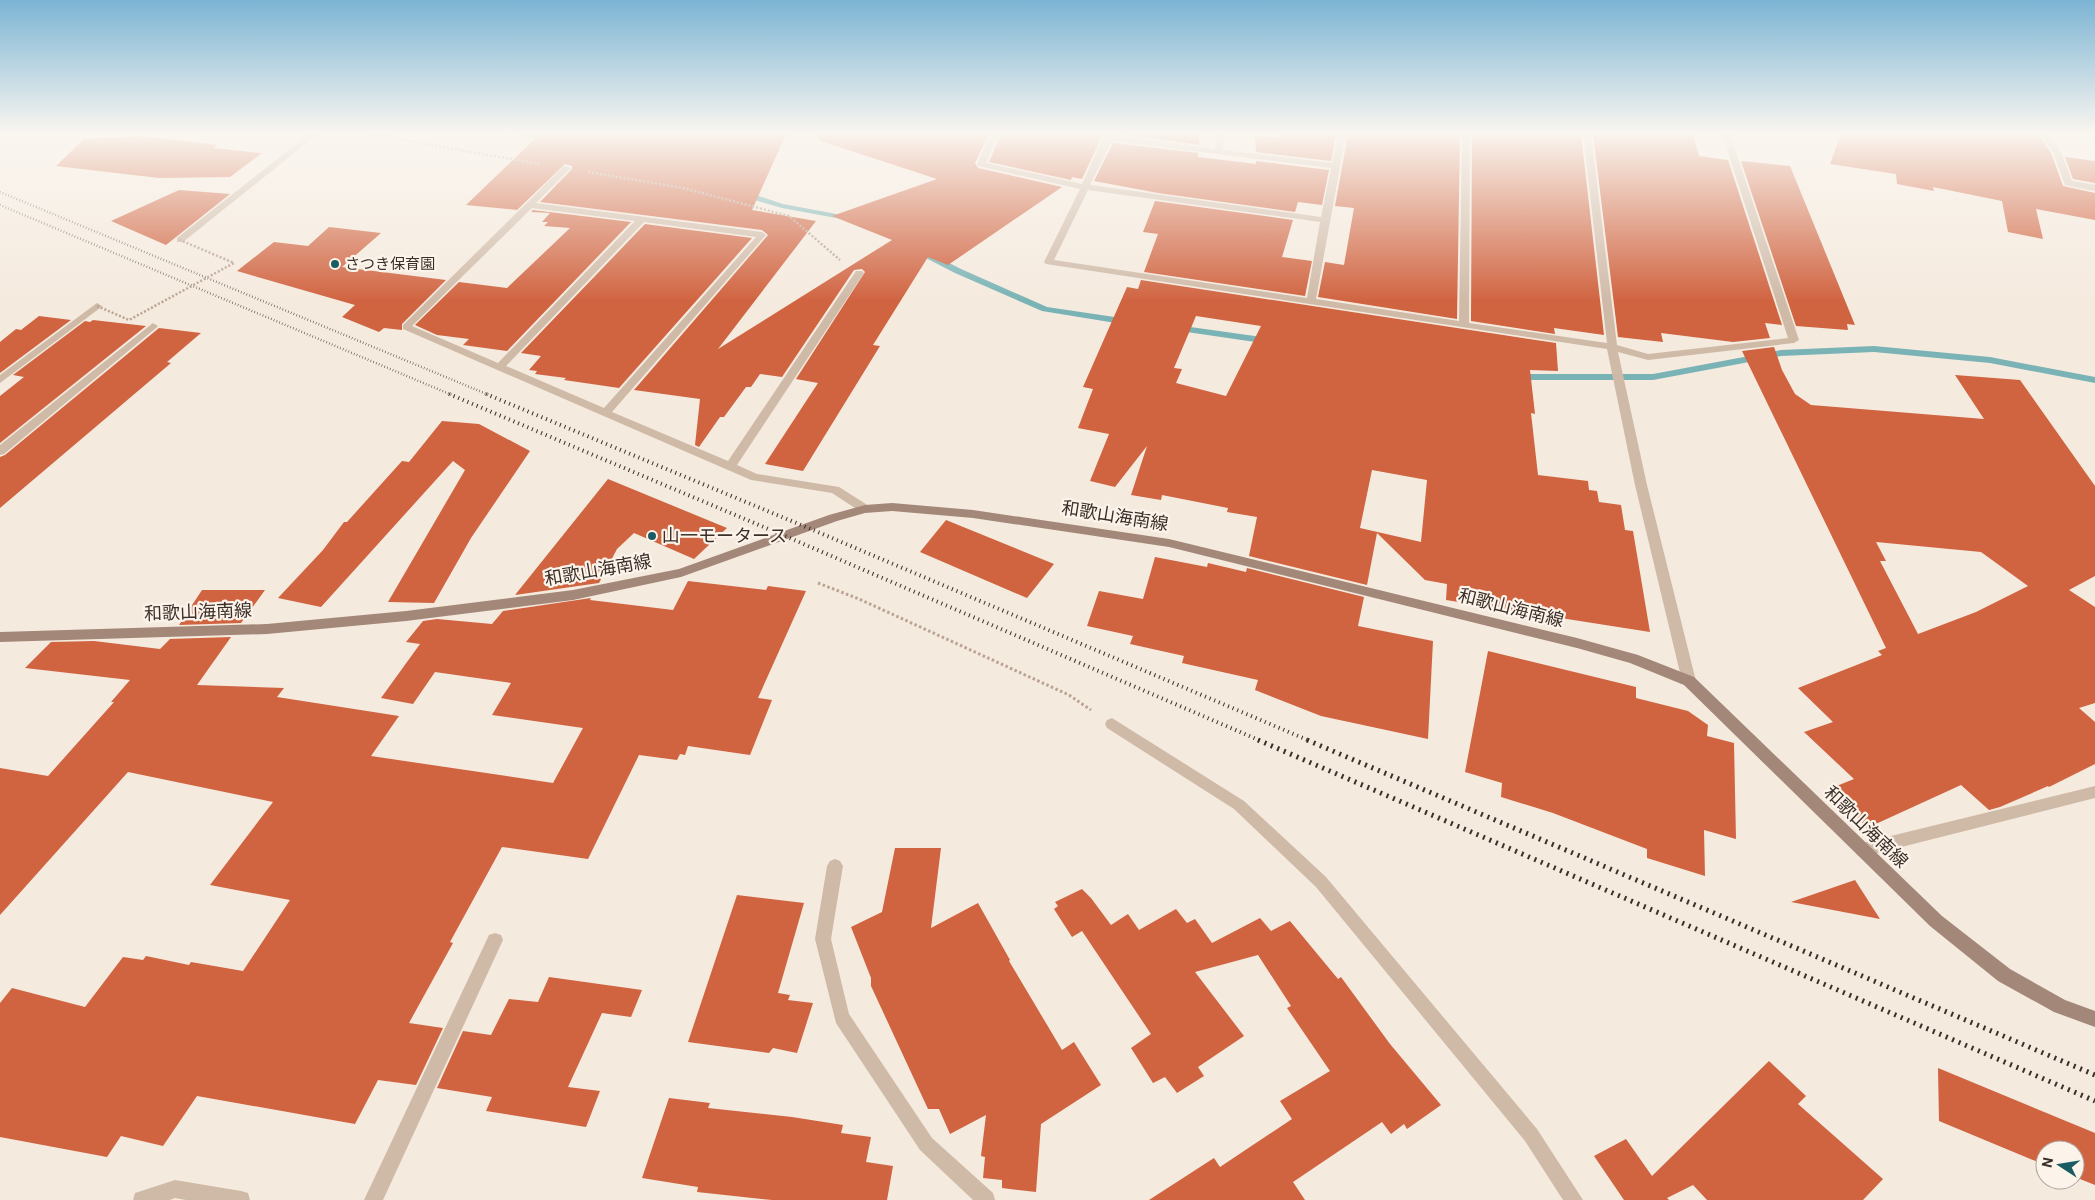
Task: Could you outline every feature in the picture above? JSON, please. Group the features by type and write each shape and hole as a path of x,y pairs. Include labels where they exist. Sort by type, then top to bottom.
{"main road":[{"name":"和歌山海南線","path":"0,637 267,629 406,616 573,595 681,573 833,518 865,509 892,507 973,514 1169,543 1577,643 1633,659 1689,681 1936,921 2004,975 2060,1006 2095,1020"}],"street":[{"path":"180,240 243,190"},
{"path":"546,190 406,327 755,476 834,490 865,509"},
{"path":"1082,190 1049,262 1612,347 1648,357 1794,340 1744,190"},
{"path":"1112,190 1326,220"},
{"path":"1311,301 1332,190"},
{"path":"1464,325 1465,190"},
{"path":"1594,190 1612,347 1641,485 1689,681"},
{"path":"532,205 762,235 606,412"},
{"path":"499,367 642,219"},
{"path":"732,466 859,273"},
{"path":"0,380 97,306"},
{"path":"0,451 153,326"},
{"path":"1112,724 1239,806 1321,882 1531,1135 1574,1200"},
{"path":"1862,850 2095,792"},
{"path":"835,866 823,939 842,1017 926,1144 986,1200"},
{"path":"373,1200 495,940"},
{"path":"142,1200 175,1189 241,1200"}],"path":[{"path":"691,190 789,216 833,256 859,273"},
{"path":"97,306 129,320 234,263 180,240"},
{"path":"818,583 859,598 1069,695 1112,724"}],"building":[{"path":"179,190 230,194 166,245 111,221"},
{"path":"482,190 538,190 517,210 466,205"},
{"path":"552,190 761,190 752,210 816,221 718,349 892,240 832,216 906,190 1058,190 948,265 928,257 873,345 880,346 803,471 765,464 818,383 796,379 865,272 862,269 854,270 782,377 760,374 751,387 746,387 724,417 720,417 699,447 695,445 700,399 634,390 768,235 762,230 540,202"},
{"path":"1142,190 1325,190 1322,205 1298,202 1295,212"},
{"path":"1338,190 1459,190 1457,319 1318,297 1325,262 1344,265 1354,208 1335,206"},
{"path":"1472,190 1587,190 1604,335 1554,328 1555,334 1471,321"},
{"path":"1600,190 1738,190 1782,325 1765,323 1770,338 1733,342 1661,333 1663,342 1618,337"},
{"path":"1751,190 1800,190 1855,325 1847,324 1848,330 1796,326"},
{"path":"1948,190 2081,190 2095,193 2095,220 2036,209 2043,239 2008,232 2002,201"},
{"path":"1155,201 1293,220 1282,257 1312,261 1305,296 1144,272 1158,234 1143,232"},
{"path":"533,210 631,222 507,351 463,345 469,339 437,335 415,325 459,282 507,288 570,228 544,226 548,222 542,222 550,213 531,212"},
{"path":"645,224 752,238 619,388 564,380 566,378 535,374 537,371 529,370 541,356 521,353"},
{"path":"329,227 381,233 342,267 446,280 402,324 402,330 384,328 379,332 342,317 355,305 237,271 274,242 308,246"},
{"path":"1141,280 1556,343 1558,371 1530,370 1535,414 1531,413 1538,475 1588,481 1589,490 1597,491 1599,502 1621,505 1625,530 1633,531 1650,632 1446,600 1447,584 1425,580 1377,533 1367,585 1249,556 1257,517 1227,512 1228,508 1162,495 1161,500 1131,495 1147,446 1115,487 1090,481 1109,434 1078,428 1093,389 1083,387 1127,287 1138,289","holes":["1196,316 1261,326 1226,396 1176,383 1182,369 1174,368","1372,470 1427,480 1421,542 1360,528"]},
{"path":"39,316 71,320 0,373 0,342 16,329 21,330"},
{"path":"93,320 146,326 0,443 0,396 24,377 13,375 85,321 90,322"},
{"path":"159,328 201,333 167,362 171,363 0,508 0,457 5,455"},
{"path":"1774,347 1782,370 1795,394 1811,405 1984,419 1955,375 2020,380 2095,486 2095,576 2069,590 2095,607 2095,703 2079,708 2095,722 2095,764 2049,787 1989,810 1961,785 1867,828 1829,789 1854,779 1804,732 1833,722 1798,688 1882,655 1878,651 1886,648 1742,351","holes":["1876,542 1981,552 2028,586 1976,612 1918,634 1880,561 1886,561"]},
{"path":"442,421 479,424 530,451 471,538 434,603 388,602 465,470 453,461 321,607 278,598 323,550 344,522 347,522 402,461 409,462"},
{"name":"山一モータース","path":"608,479 727,528 694,559 634,533 617,549 599,583 515,595"},
{"path":"946,520 1054,564 1027,598 920,552"},
{"path":"1155,557 1207,567 1208,563 1246,572 1247,568 1364,597 1358,626 1433,641 1428,739 1321,716 1255,690 1258,680 1182,663 1184,656 1130,644 1133,636 1087,626 1099,591 1143,599"},
{"path":"688,581 766,590 768,586 806,591 758,698 772,700 750,755 688,746 685,755 680,754 677,760 639,755 588,859 502,847 450,942 453,943 409,1023 443,1028 416,1085 378,1080 355,1124 197,1096 163,1146 121,1136 107,1157 0,1137 0,1003 12,988 85,1007 123,957 143,960 146,956 189,965 191,962 243,971 290,900 210,885 273,802 128,772 0,915 0,768 48,776 114,702 111,702 130,680 25,668 51,642 94,641 160,649 170,639 231,637 197,685 284,688 277,697 399,716 371,756 553,783 583,728 492,715 511,683 435,672 413,704 381,698 420,644 406,642 423,621 437,619 492,624 503,611 591,598 590,600 673,610"},
{"path":"202,590 265,590 241,623 179,625"},
{"path":"1488,651 1636,687 1636,698 1688,711 1708,725 1707,736 1734,743 1736,839 1704,830 1705,876 1647,858 1647,849 1553,813 1501,797 1502,783 1465,772"},
{"path":"895,848 941,848 931,928 978,903 1009,961 1062,1050 1074,1042 1101,1085 1041,1124 1036,1192 1002,1188 1002,1180 983,1178 985,1157 981,1156 986,1115 950,1134 939,1109 928,1109 871,986 871,978 851,927 882,912"},
{"path":"1855,880 1880,919 1791,902"},
{"path":"1082,889 1111,925 1128,914 1139,930 1176,909 1187,923 1195,919 1212,943 1260,918 1271,931 1290,921 1338,979 1341,977 1390,1044 1441,1105 1407,1129 1404,1124 1391,1134 1382,1122 1293,1182 1305,1200 1149,1200 1214,1158 1220,1167 1292,1119 1280,1101 1330,1071 1287,1008 1291,1006 1258,955 1195,972 1244,1036 1198,1067 1204,1076 1177,1093 1165,1077 1153,1083 1131,1048 1151,1034 1082,931 1072,937 1054,909 1058,906 1055,902"},
{"path":"737,895 804,903 778,993 790,995 788,1000 813,1003 797,1053 773,1048 769,1053 688,1042"},
{"path":"549,977 642,990 631,1017 602,1013 568,1087 600,1091 586,1127 486,1111 492,1097 437,1088 463,1031 491,1035 509,999 538,1002"},
{"path":"1769,1061 1806,1096 1798,1104 1883,1179 1863,1200 1707,1200 1693,1185 1667,1198 1669,1200 1624,1200 1594,1156 1626,1139 1652,1176"},
{"path":"1938,1068 2095,1133 2095,1185 2085,1181 2085,1140 2035,1140 2035,1161 1939,1121"},
{"path":"669,1098 710,1103 708,1108 792,1117 843,1125 841,1133 871,1137 866,1162 893,1166 887,1200 772,1200 697,1192 698,1187 642,1178"}],"waterway":[{"path":"744,194 782,206 847,218"},
{"path":"925,254 958,271 1045,309 1128,322"},
{"path":"1176,328 1269,341"},
{"path":"1517,377 1653,377 1781,353 1874,349 1990,360 2095,380"}],"railway":[{"path":"0,192 489,395"},
{"path":"0,205 452,395"},
{"path":"449,394 1261,741"},
{"path":"486,394 806,527 1310,741"},
{"path":"1258,740 2095,1101"},
{"path":"1307,740 2095,1075"}],"place":[{"name":"さつき保育園","path":"335,264"},
{"name":"山一モータース","path":"652,536"}]}
